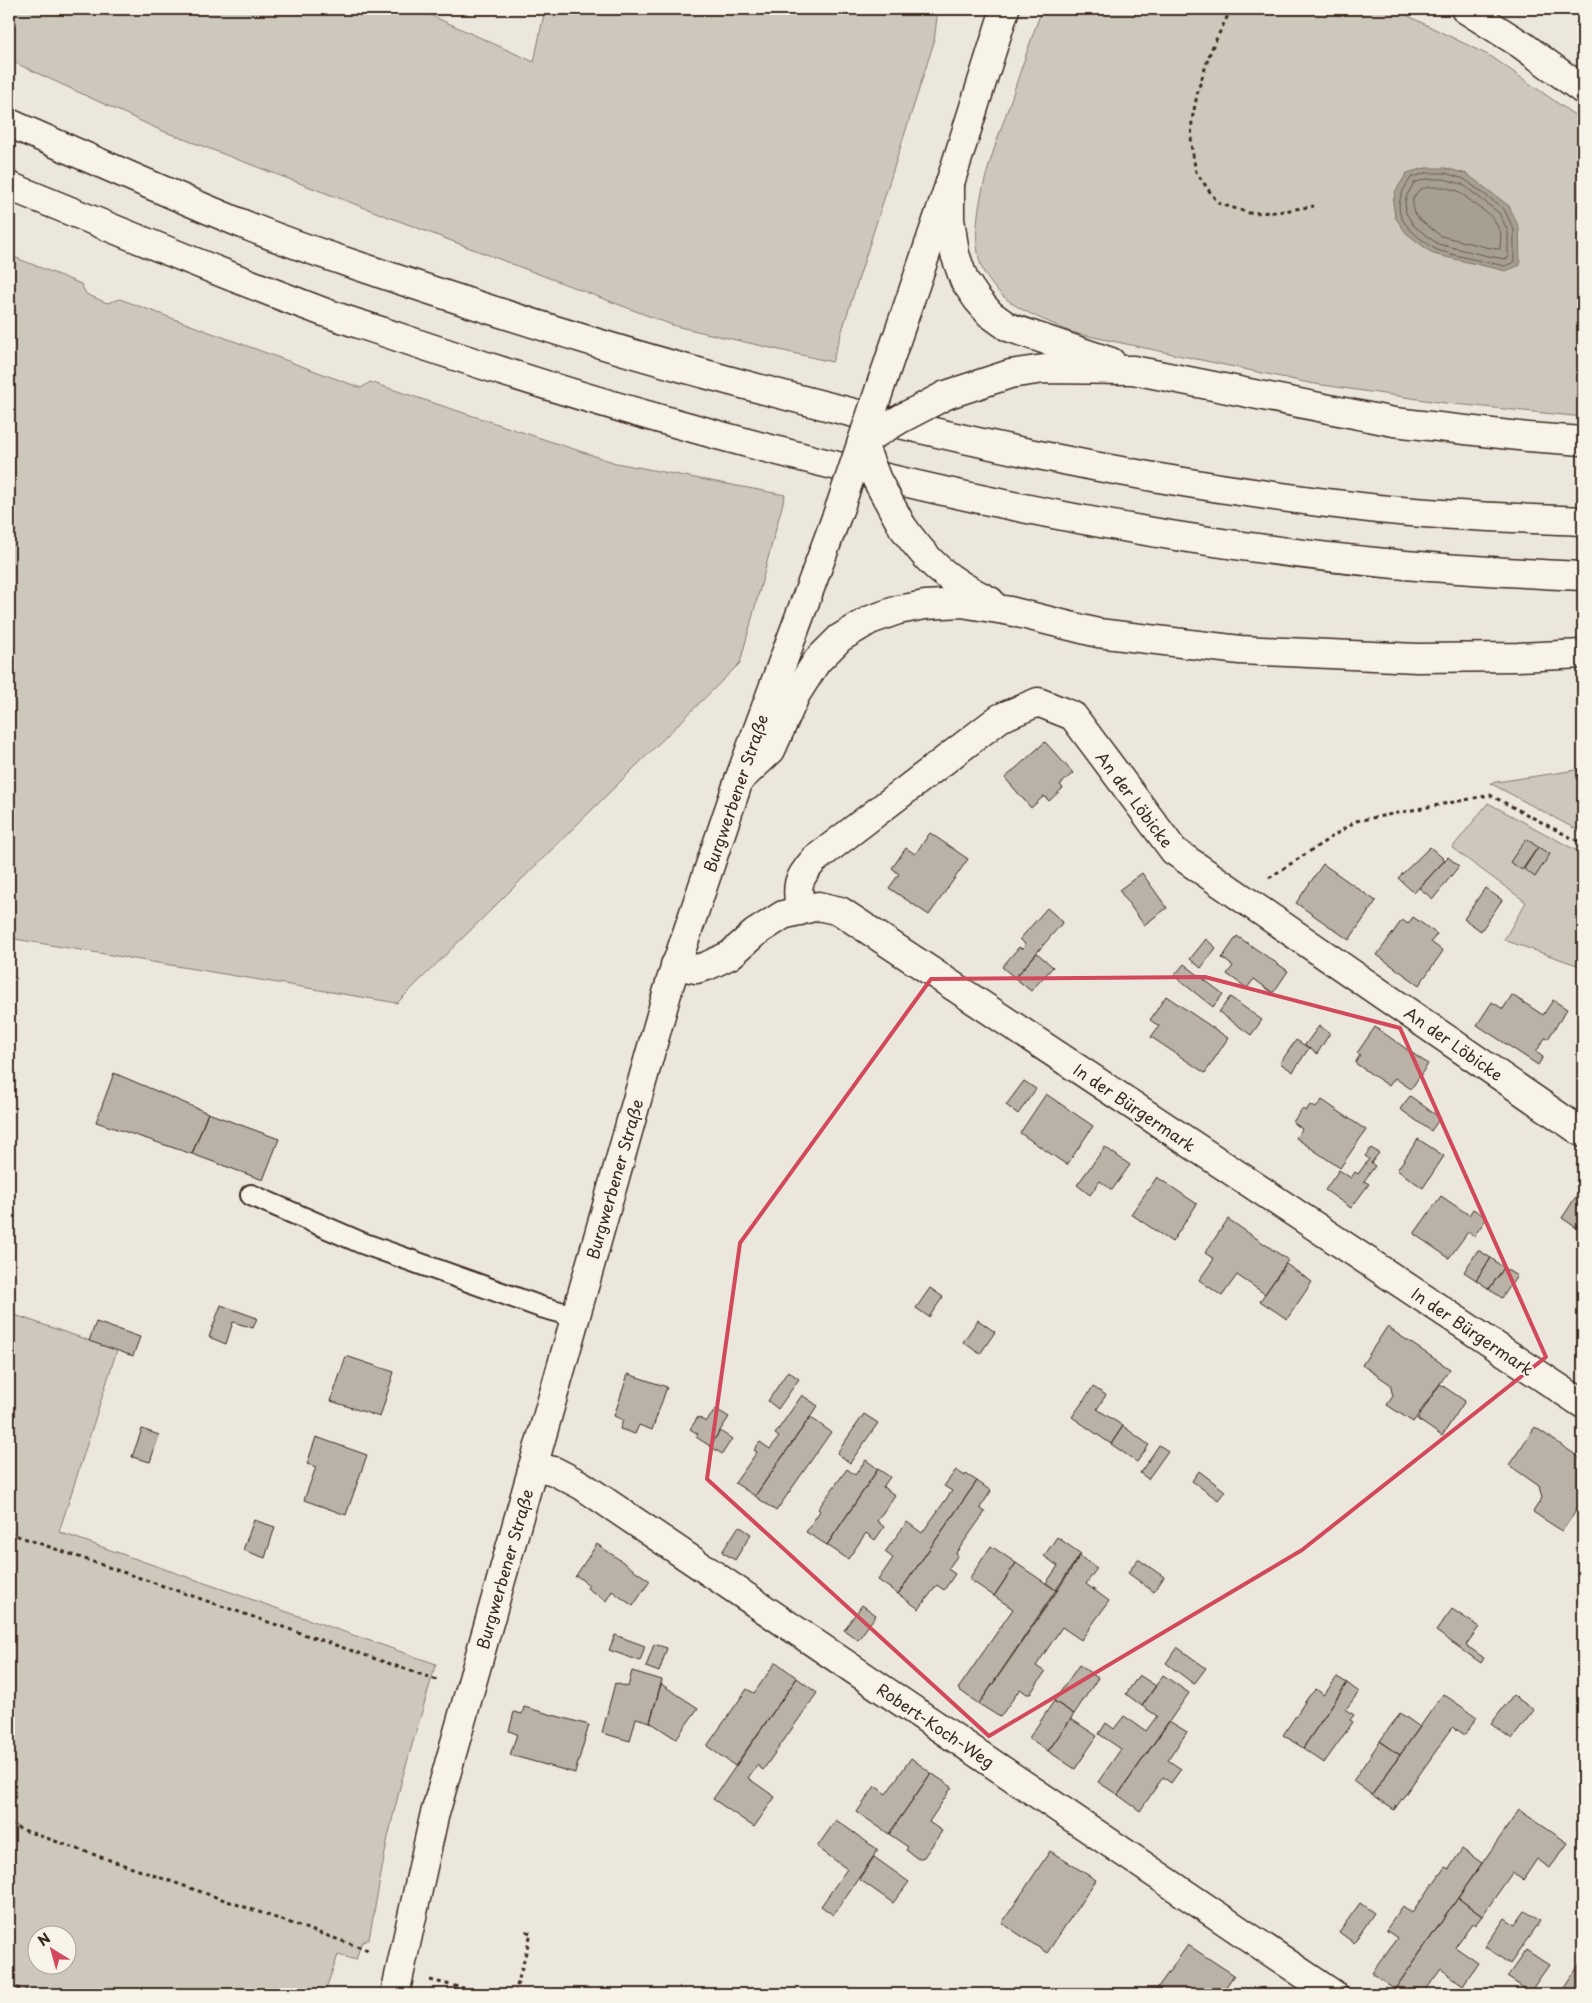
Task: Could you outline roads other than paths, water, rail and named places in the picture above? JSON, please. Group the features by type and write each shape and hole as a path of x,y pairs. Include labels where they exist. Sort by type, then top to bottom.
{"main road":[{"name":"Burgwerbener Straße","path":"400,1975 434,1817 675,966 738,780 840,507 950,183 1005,9"},
{"path":"1465,9 1522,45 1583,90"},
{"path":"9,123 252,228 318,252 504,315 804,402 931,433 1174,481 1298,500 1471,517 1583,521"},
{"path":"950,183 950,219 955,254 964,280 990,314 1008,327 1133,370 1394,422 1528,437 1583,441"},
{"path":"9,186 315,309 490,368 594,400 789,455 913,484 1065,516 1191,538 1392,564 1583,576"},
{"path":"1010,611 962,587 937,569 920,551 902,526 877,480 862,442 946,395 1010,374 1044,369 1133,370"},
{"path":"738,780 771,750 796,694 817,661 840,638 870,620 898,610 924,604 962,603 1010,611 1098,634 1240,650 1417,658 1583,654"},
{"name":"An der Löbicke","path":"800,911 798,885 802,873 814,860 1000,718 1038,702 1073,716 1174,851 1583,1133"},
{"name":"In der Bürgermark","path":"675,966 696,969 707,966 730,955 755,933 783,915 818,906 840,911 1583,1404"},
{"name":"Robert-Koch-Weg","path":"533,1466 554,1471 581,1485 1333,1994"}],"lane":[{"path":"251,1195 362,1243 541,1307 575,1316"}],"water":[{"path":"1425,168 1445,168 1467,174 1509,206 1519,228 1520,265 1506,271 1433,254 1406,233 1395,217 1393,202 1396,190 1407,173"}]}
